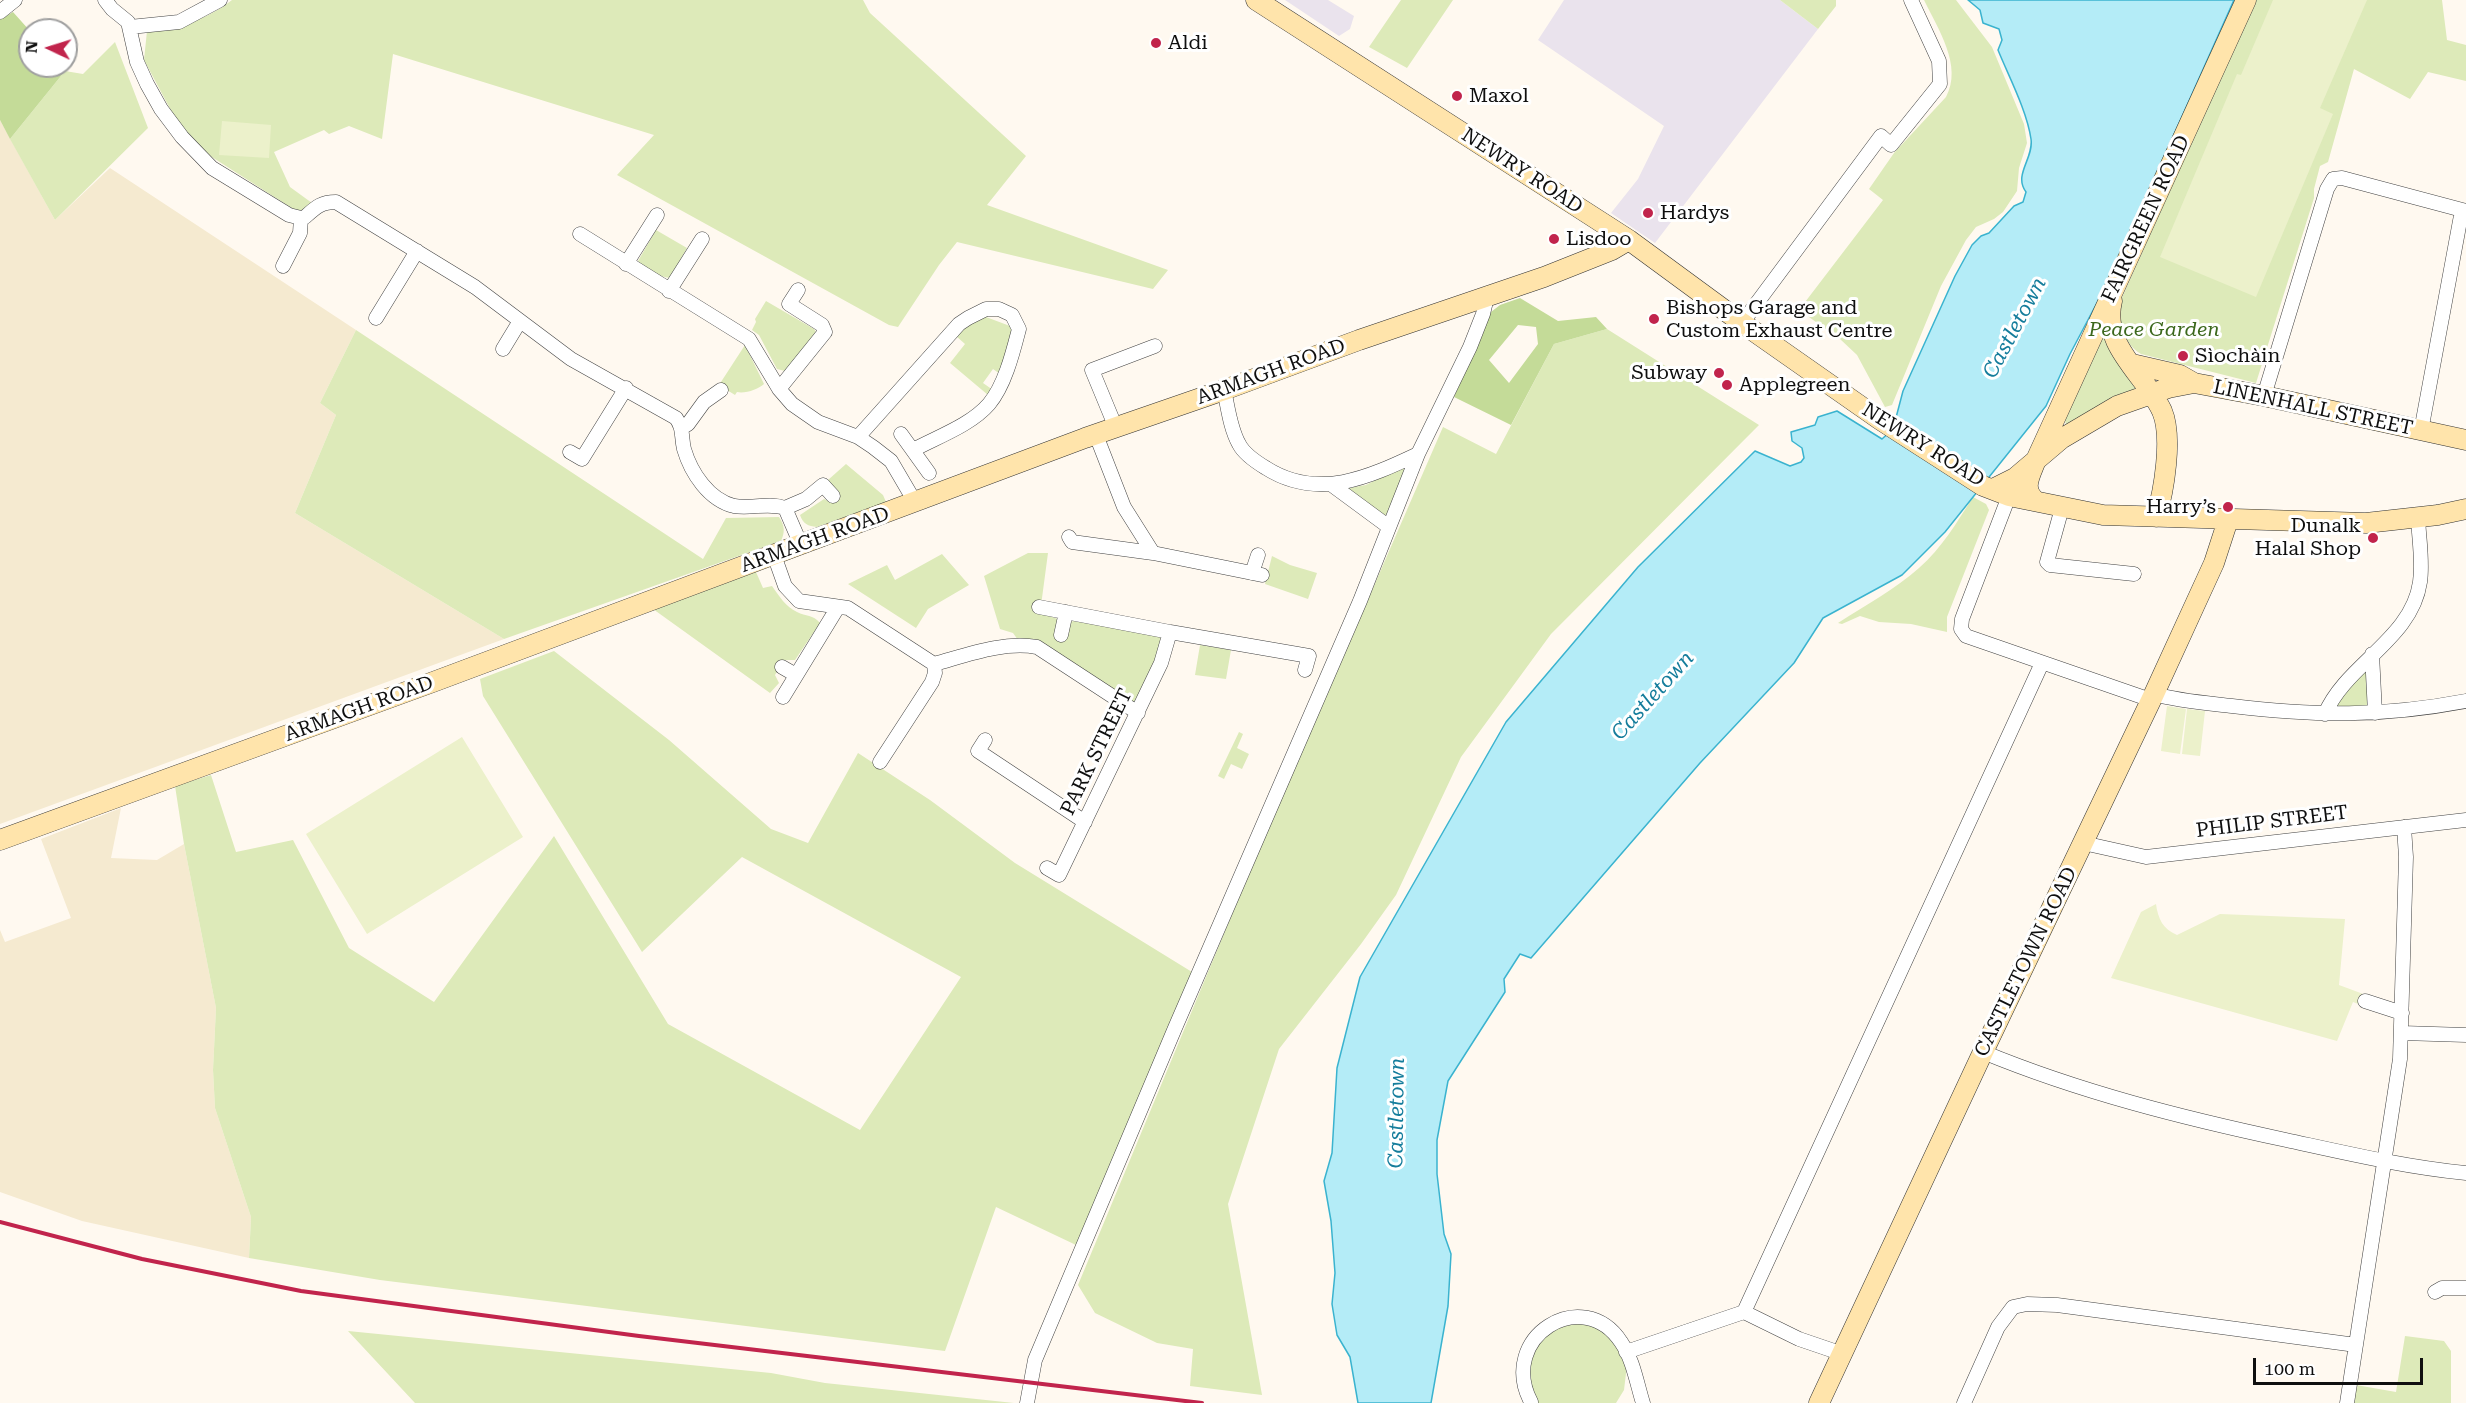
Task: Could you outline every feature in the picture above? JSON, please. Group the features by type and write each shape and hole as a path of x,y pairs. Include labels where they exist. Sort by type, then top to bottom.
{"main road":[{"name":"NEWRY ROAD","path":"1256,0 1629,240 1879,419 1995,490 2015,478 2036,460"},
{"name":"FAIRGREEN ROAD","path":"2036,501 2026,489 2036,460 2246,0"},
{"name":"ARMAGH ROAD","path":"0,840 346,715 1096,435 1359,340 1487,297 1602,254 1629,240"},
{"path":"2115,286 2110,309 2113,334 2119,350 2132,364 2162,411 2166,432 2163,496 2156,517"},
{"path":"2132,364 2180,375 2194,383"},
{"name":"LINENHALL STREET","path":"2036,460 2061,439 2117,406 2150,393 2194,383 2264,396 2466,441"},
{"path":"1995,490 2062,508 2103,515 2366,523 2418,518 2466,509"},
{"name":"CASTLETOWN ROAD","path":"1822,1402 1842,1354 1983,1052 2153,697 2214,563 2228,520"}],"street":[{"path":"0,12 15,0"},
{"path":"105,0 128,22 137,62 161,109 182,137 212,168 289,215 305,217 318,205 325,202 336,202 475,286 571,359 676,418 683,427 684,448 693,471 714,497 735,506 776,505 785,508 801,545"},
{"path":"130,27 179,22 220,0"},
{"path":"1742,323 1881,136 1891,145 1940,84 1939,62 1911,0"},
{"path":"2264,396 2327,189 2333,179 2342,178 2464,210 2421,431"},
{"path":"626,264 657,215"},
{"path":"283,266 300,233 301,218"},
{"path":"580,234 749,339 779,389 792,405 818,422 858,437 891,461 915,502"},
{"path":"669,291 702,239"},
{"path":"376,318 417,251"},
{"path":"779,389 825,332 822,325 789,304 798,290"},
{"path":"1027,1403 1035,1360 1175,1028 1360,601 1418,454 1470,347 1487,297"},
{"path":"858,437 959,324 986,309 999,309 1012,315 1019,329 1009,364 991,401 966,422 913,450"},
{"path":"503,349 520,321"},
{"path":"1116,428 1092,370 1155,346"},
{"path":"570,452 582,459 626,388"},
{"path":"683,427 688,424 704,402 721,390"},
{"path":"1224,390 1239,444 1247,453 1274,473 1308,482 1332,485 1374,475 1418,454"},
{"path":"901,434 929,473"},
{"path":"1096,435 1124,507 1153,553"},
{"path":"785,508 806,499 823,485 833,496"},
{"path":"1332,485 1389,527"},
{"path":"1995,490 1962,619 1961,629 1966,636 2042,663 2153,697 2292,713 2325,714 2418,710 2466,701"},
{"path":"2062,508 2047,562 2050,565 2134,574"},
{"path":"2325,714 2329,704 2351,674 2406,618 2413,605 2420,584 2418,518"},
{"path":"1069,537 1072,542 1153,553 1257,574 1258,555"},
{"path":"774,555 785,586 799,601 848,608 934,664 994,648 1024,645 1037,647 1138,712"},
{"path":"783,697 838,607"},
{"path":"1040,607 1309,656 1305,670"},
{"path":"1061,635 1066,612"},
{"name":"PARK STREET","path":"1047,868 1059,875 1161,663 1170,632"},
{"path":"2373,654 2375,713"},
{"path":"1744,1312 2042,663"},
{"path":"880,762 932,682 935,673 934,664"},
{"path":"782,667 796,675"},
{"path":"985,740 978,751 1085,822"},
{"name":"PHILIP STREET","path":"2084,843 2146,857 2466,819"},
{"path":"2347,1403 2402,1033 2406,857 2404,827"},
{"path":"2364,1000 2402,1013"},
{"path":"2402,1033 2466,1035"},
{"path":"1983,1052 2080,1088 2214,1125 2384,1161 2466,1173"},
{"path":"2435,1292 2442,1288 2466,1288"},
{"path":"1964,1403 1998,1327 2013,1307 2027,1304 2057,1305 2356,1345"},
{"path":"1626,1352 1744,1312 1799,1339 1842,1354"},
{"path":"1531,1402 1523,1382 1523,1363 1533,1339 1549,1325 1570,1318 1598,1322 1614,1333 1626,1352 1643,1403"}],"shaded area":[{"path":"1285,0 1328,0 1354,16 1350,29 1339,36"},
{"path":"1564,0 1780,0 1818,29 1655,243 1611,213 1638,179 1664,126 1538,40"},
{"path":"0,120 55,220 110,168 356,330 320,403 336,415 295,513 504,639 0,824"},
{"path":"121,808 111,858 157,860 184,844 216,1008 213,1070 215,1108 251,1217 249,1258 82,1221 0,1192 0,930 5,942 71,918 41,839"}],"green space":[{"path":"232,0 863,0 870,13 1026,156 987,205 1168,270 1153,289 957,242 898,327 889,325 617,175 654,135 393,54 382,139 349,126 329,134 324,130 274,152 290,187 312,203 301,214 204,152 175,118 144,60 147,31 192,22 213,13"},
{"path":"1401,0 1453,0 1407,68 1369,47"},
{"path":"1780,0 1836,0 1836,6 1818,29"},
{"path":"1924,0 1956,0 1992,47 2024,124 2027,143 2019,168 2017,191 2003,212 1976,227 1966,240 1941,286 1892,405 1885,407 1857,355 1840,339 1799,310 1883,200 1869,189 1894,153 1946,97 1951,85 1952,73 1947,48"},
{"name":"Peace Garden","path":"2256,0 2442,0 2447,40 2466,45 2466,81 2428,72 2410,99 2354,69 2328,162 2320,166 2314,198 2256,383 2141,354 2126,338 2119,304"},
{"path":"2273,0 2367,0 2320,108 2333,114 2256,297 2160,257 2237,74 2241,75"},
{"path":"13,12 18,18 18,78 59,78 10,139 0,120 0,20"},
{"path":"115,42 148,128 55,220 10,139 59,78 78,78 78,73 83,74"},
{"path":"222,121 271,125 269,158 219,155"},
{"path":"656,230 687,248 670,278 653,272 638,261"},
{"path":"1520,298 1558,321 1596,317 1607,329 1554,344 1511,425 1454,397 1491,312 1500,305","holes":["1518,325 1536,327 1538,344 1509,383 1489,360"]},
{"path":"766,301 816,332 785,371 777,369 759,335 752,330 755,319"},
{"path":"986,317 1010,326 1013,337 1000,374 993,369 983,383 993,390 988,395 950,363 965,344 956,336 977,319"},
{"path":"2105,318 2138,387 2066,425 2065,420"},
{"path":"1607,329 1759,425 1551,634 1461,757 1396,895 1279,1049 1228,1204 1262,1395 1190,1386 1193,1349 1157,1343 1095,1313 1078,1285 1250,871 1443,427 1496,454 1554,344"},
{"path":"356,330 703,559 726,518 779,517 784,529 781,541 504,639 295,513 336,415 320,403"},
{"path":"745,345 764,384 752,391 737,392 735,395 719,385"},
{"path":"846,464 883,495 886,502 817,527 806,524 800,515 824,499 828,501 839,493 828,480"},
{"path":"1403,466 1406,467 1388,515 1382,516 1349,491 1349,488 1366,485"},
{"path":"1973,497 1986,504 1989,510 1947,617 1947,632 1911,624 1879,622 1860,616 1842,624 1838,623 1890,590 1919,568 1942,543"},
{"path":"1028,553 1048,553 1040,613 1058,619 1059,622 1073,621 1158,634 1163,639 1163,646 1134,702 1018,640 1013,633 1000,629 984,576"},
{"path":"942,554 969,585 928,609 916,628 848,584 887,565 895,580"},
{"path":"1272,556 1290,565 1317,573 1308,599 1265,584"},
{"path":"756,572 763,588 772,586 789,607 800,614 815,618 820,623 795,660 784,660 775,675 779,683 770,693 653,609"},
{"path":"1200,645 1231,650 1226,679 1195,675"},
{"path":"554,651 669,740 771,829 808,843 858,753 930,800 1015,863 1192,972 1076,1245 996,1207 945,1351 380,1280 249,1258 251,1217 215,1108 213,1070 216,1008 175,786 211,775 236,852 293,840 349,948 434,1002 554,836 668,1024 860,1130 961,977 742,857 642,952 483,696 480,679"},
{"path":"2369,667 2371,706 2336,707 2339,696"},
{"path":"2167,706 2186,709 2180,754 2161,751"},
{"path":"2187,709 2205,711 2200,756 2182,754"},
{"path":"1239,732 1243,734 1237,748 1249,754 1242,769 1231,764 1224,779 1218,776"},
{"path":"462,737 523,837 367,934 306,834"},
{"path":"2156,904 2162,923 2177,935 2220,914 2345,919 2339,985 2366,995 2363,1006 2353,1002 2337,1041 2111,978 2141,912"},
{"path":"1580,1321 1612,1335 1627,1365 1624,1390 1616,1403 1536,1403 1525,1375 1542,1334"},
{"path":"348,1331 771,1373 825,1383 1014,1403 415,1403"},
{"path":"2405,1336 2444,1341 2451,1351 2451,1403 2353,1403 2356,1385 2396,1392"}],"water":[{"name":"Castletown","path":"1968,0 2234,0 2109,280 2046,406 1945,532 1902,575 1823,618 1794,663 1700,763 1531,958 1520,954 1504,979 1505,992 1448,1081 1437,1140 1437,1174 1444,1234 1451,1254 1448,1306 1431,1403 1358,1403 1350,1357 1337,1335 1332,1304 1335,1273 1331,1221 1324,1181 1332,1153 1337,1068 1360,977 1506,722 1638,567 1755,451 1790,466 1801,462 1804,458 1802,448 1792,441 1791,432 1815,425 1818,417 1837,411 1882,439 1893,429 1903,391 1955,276 1972,245 1981,236 1989,233 2014,206 2023,202 2026,192 2022,179 2030,153 2031,139 2026,117 1998,50 2002,40 1999,29 1983,23 1980,10"}],"railway":[{"path":"0,1222 142,1259 301,1291 639,1336 1202,1403"}],"place":[{"name":"Aldi","path":"1156,43"},
{"name":"Maxol","path":"1457,96"},
{"name":"Hardys","path":"1648,213"},
{"name":"Lisdoo","path":"1554,239"},
{"name":"Bishops Garage and Custom Exhaust Centre","path":"1654,319"},
{"name":"Sìochàin","path":"2183,356"},
{"name":"Subway","path":"1719,373"},
{"name":"Applegreen","path":"1727,385"},
{"name":"Harry’s","path":"2228,507"},
{"name":"Dunalk Halal Shop","path":"2373,538"}]}
